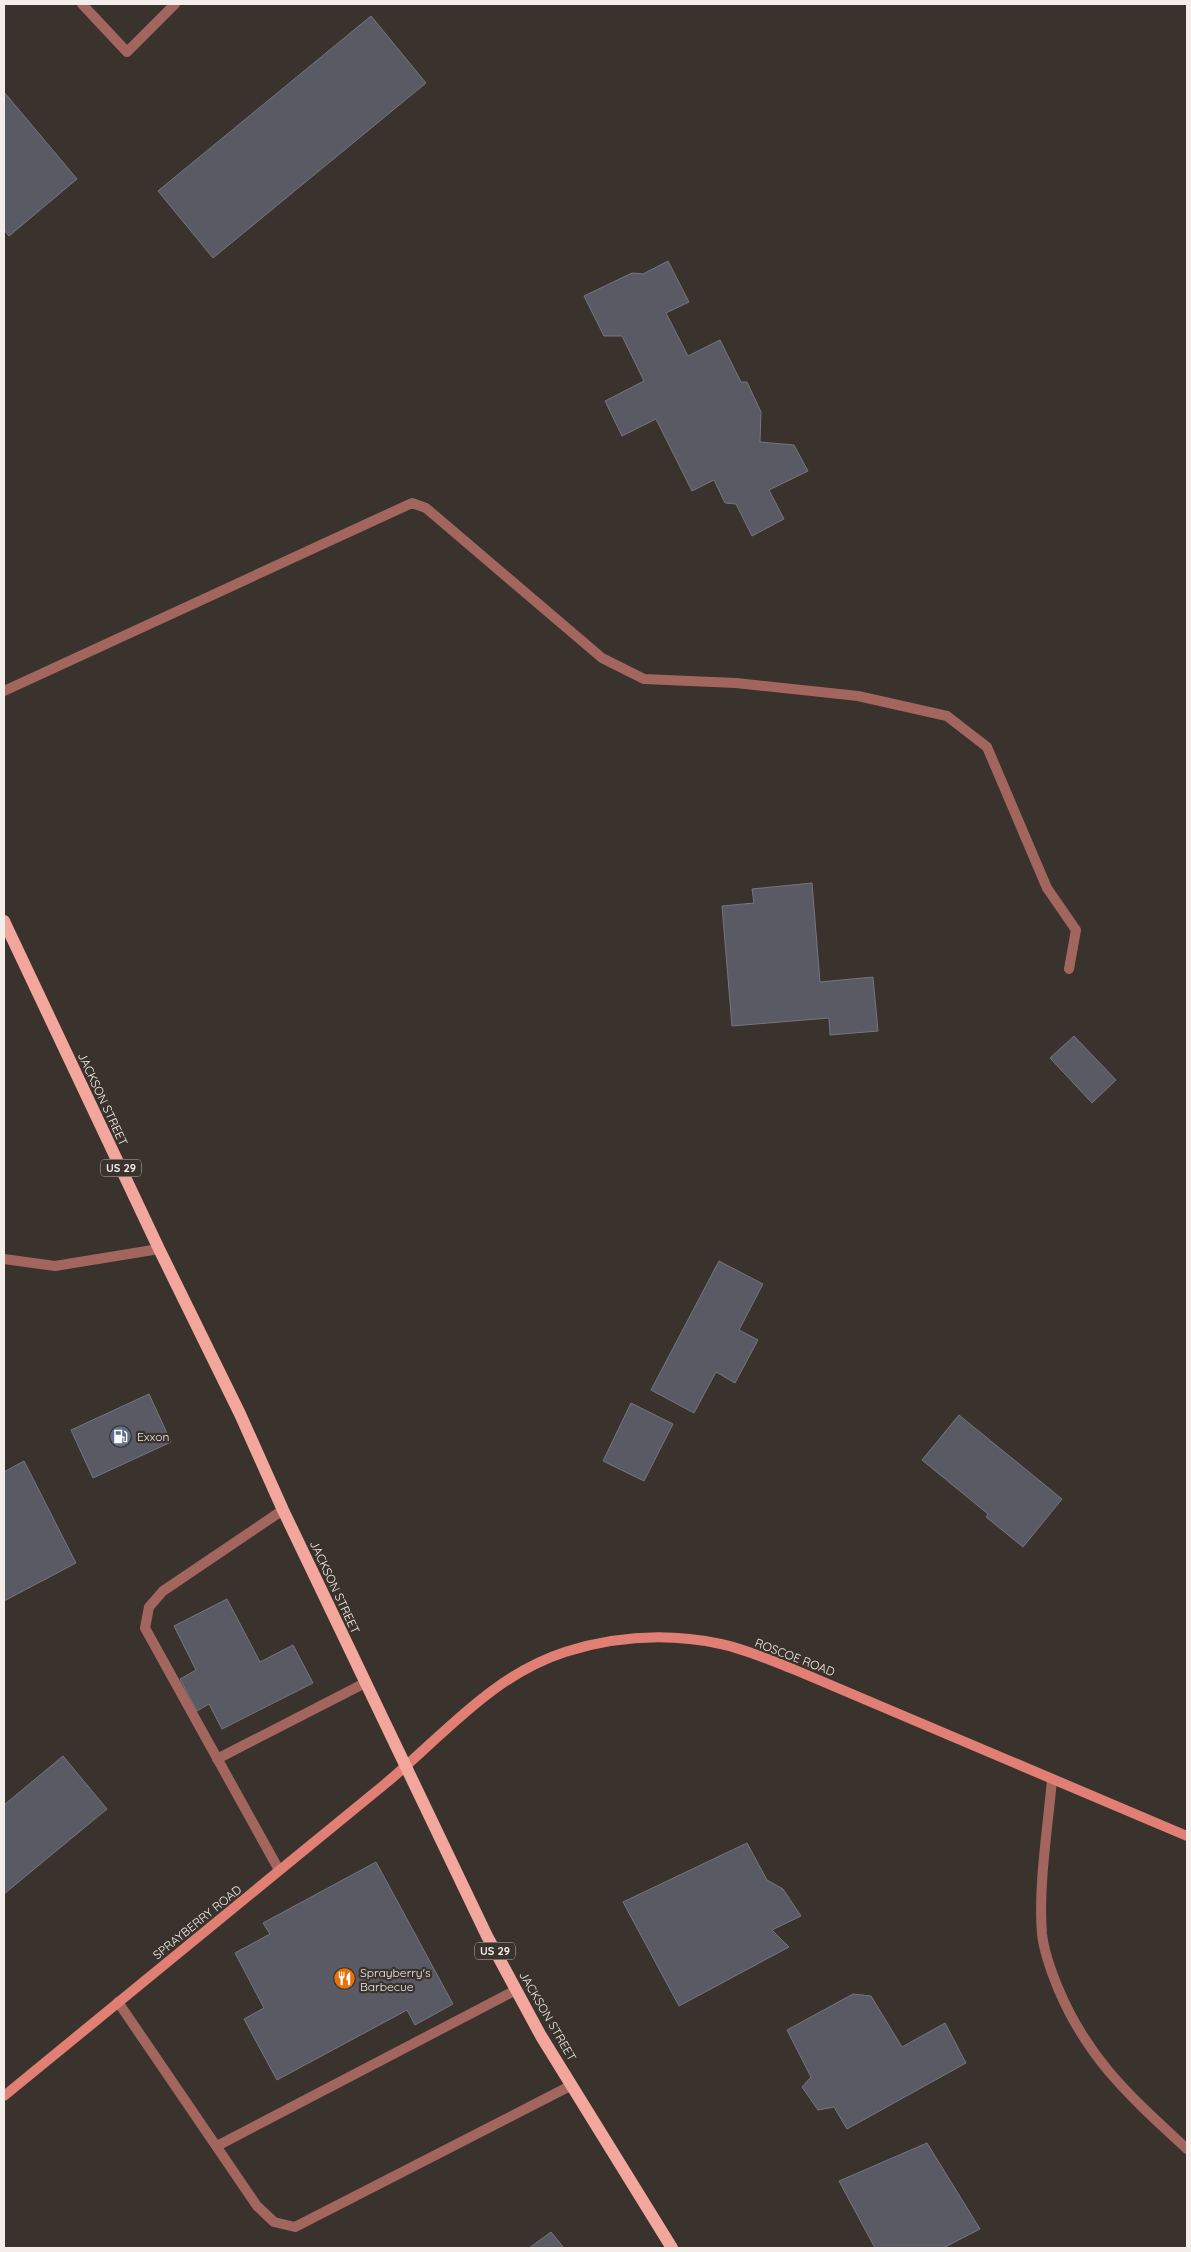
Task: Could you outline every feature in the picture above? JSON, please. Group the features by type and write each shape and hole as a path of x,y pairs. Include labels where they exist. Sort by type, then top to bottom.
{"main road":[{"name":"JACKSON STREET","path":"4,922 487,1936 596,2128 672,2248"},
{"name":"ROSCOE ROAD","path":"406,1767 478,1699 505,1680 533,1664 564,1652 603,1642 683,1638 723,1644 760,1657 1187,1836"},
{"name":"SPRAYBERRY ROAD","path":"4,2096 406,1767"}],"lane":[{"path":"82,4 127,52 175,4"},
{"path":"4,691 412,503 426,508 602,658 644,679 736,683 858,696 947,716 987,747 1047,888 1076,930 1069,969"},
{"path":"4,1259 55,1266 159,1249"},
{"path":"279,1870 145,1628 149,1607 163,1591 283,1510"},
{"path":"217,1759 366,1683"},
{"path":"1052,1779 1042,1897 1042,1935 1051,1971 1066,2008 1104,2068 1128,2094 1187,2149"},
{"path":"217,2146 516,1990"},
{"path":"118,2002 257,2206 274,2222 295,2227 572,2085"}],"building":[{"path":"371,16 426,83 213,258 158,191"},
{"path":"4,92 77,179 9,236 4,230"},
{"path":"668,261 689,302 666,313 688,356 720,340 741,382 747,382 761,412 760,442 794,445 808,471 769,490 784,519 752,536 736,504 725,503 714,480 692,491 656,419 622,436 605,401 644,381 622,336 604,336 584,296 632,273 643,274"},
{"path":"812,883 820,982 873,977 878,1031 830,1035 829,1018 732,1026 722,906 754,903 752,889"},
{"path":"1074,1036 1116,1080 1092,1103 1050,1058"},
{"path":"719,1261 763,1284 739,1330 758,1340 735,1383 716,1372 694,1413 651,1390"},
{"name":"Exxon","path":"149,1394 171,1442 93,1478 71,1430"},
{"path":"631,1403 673,1424 644,1481 603,1461"},
{"path":"959,1415 1062,1499 1023,1547 986,1517 988,1514 922,1460"},
{"path":"24,1461 76,1563 4,1601 4,1472"},
{"path":"227,1599 260,1662 293,1645 313,1683 222,1729 209,1704 197,1711 180,1679 196,1670 174,1626"},
{"path":"63,1756 107,1809 4,1894 4,1805"},
{"path":"747,1843 767,1880 783,1889 801,1916 772,1930 789,1947 679,2006 623,1902"},
{"name":"Sprayberry's Barbecue","path":"376,1862 453,2004 415,2025 407,2010 277,2080 244,2019 264,2008 235,1953 270,1934 263,1923"},
{"path":"853,1994 871,1996 902,2047 945,2023 966,2063 847,2129 834,2107 818,2110 802,2087 811,2077 787,2030"},
{"path":"927,2143 980,2229 943,2248 875,2248 839,2181"},
{"path":"551,2232 564,2248 529,2248"}],"place":[{"name":"Exxon","path":"121,1436"},
{"name":"Sprayberry's Barbecue","path":"344,1979"}]}
